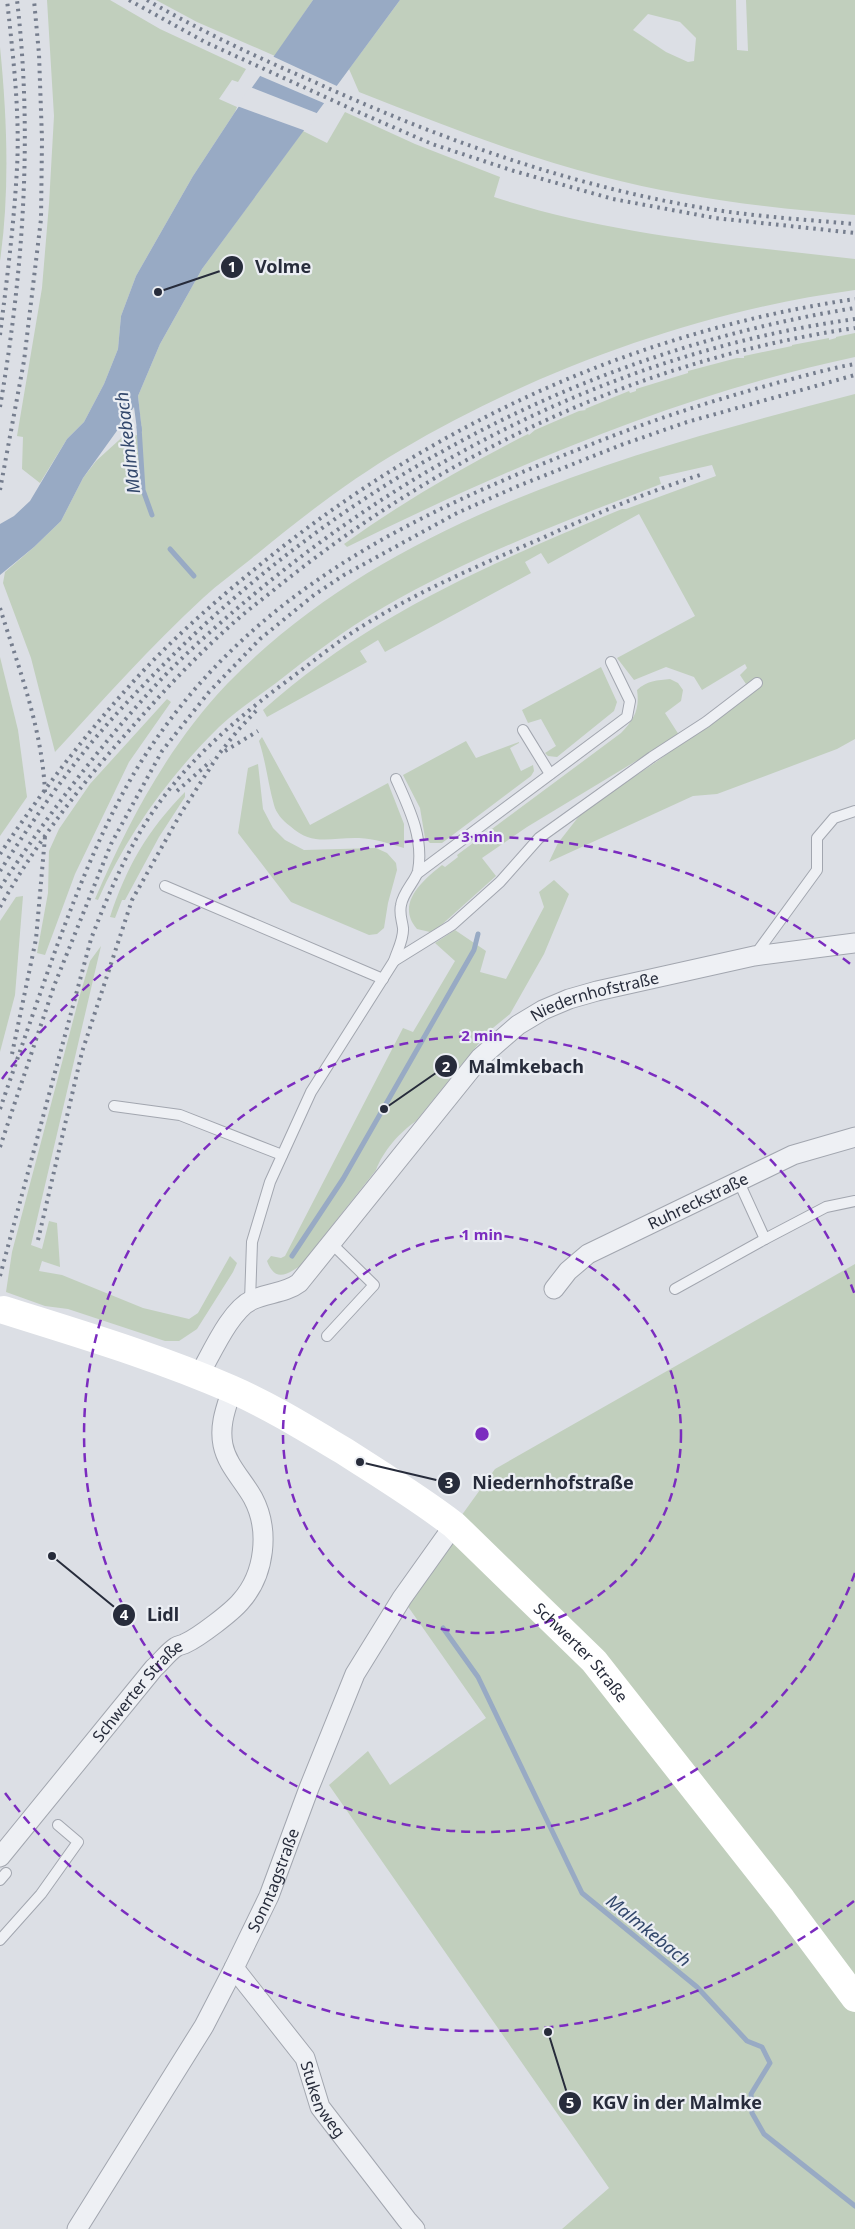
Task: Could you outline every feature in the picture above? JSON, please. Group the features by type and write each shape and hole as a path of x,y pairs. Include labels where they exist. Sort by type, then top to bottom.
{"main road":[{"name":"Schwerter Straße","path":"4,1310 232,1389 312,1432 431,1507 454,1525 594,1661 782,1900 855,1998"}],"street":[{"name":"Niedernhofstraße","path":"250,1300 293,1288 299,1283 480,1058 518,1025 543,1010 568,1000 754,956 855,943"},
{"name":"Ruhreckstraße","path":"554,1289 568,1271 588,1254 793,1155 855,1137"},
{"path":"199,1376 232,1320 250,1300"},
{"name":"Schwerter Straße","path":"2,1870 154,1668 176,1647 187,1643 239,1603 256,1578 262,1553 262,1536 258,1509 223,1446 222,1420 232,1389"},
{"name":"Sonntagstraße","path":"84,2227 204,2026 234,1968 269,1896 309,1788 355,1674 402,1598 454,1525"},
{"name":"Stukenweg","path":"234,1968 305,2058 320,2107 415,2229"}],"lane":[{"path":"250,1300 252,1242 270,1182 311,1092 394,962 402,938 401,903 408,887 418,873 627,717 630,701 611,662"},
{"path":"394,962 452,925 500,882 539,838 652,757 706,722 756,683"},
{"path":"523,730 550,774"},
{"path":"396,779 414,819 418,846 418,873"},
{"path":"754,956 817,870 817,838 834,818 855,810"},
{"path":"165,886 384,979"},
{"path":"114,1106 180,1115 282,1155"},
{"path":"738,1180 765,1239"},
{"path":"675,1289 826,1207 855,1201"},
{"path":"327,1336 374,1285 331,1243"},
{"path":"0,1940 41,1894 78,1842 58,1825"}],"green space":[{"path":"47,0 110,0 160,29 246,69 238,82 232,80 219,99 237,107 235,112 193,176 136,276 121,316 118,349 104,384 84,422 67,439 40,483 22,469 23,437 17,436 42,288 49,204 54,116"},
{"path":"156,0 313,0 275,56 197,22"},
{"path":"400,0 736,0 737,50 748,51 746,0 855,0 855,215 791,209 695,196 631,184 569,168 478,138 359,92 349,69","holes":["648,14 680,22 696,38 694,61 688,62 666,52 633,30"]},
{"path":"0,47 4,100 6,181 0,261"},
{"path":"345,112 415,144 500,177 494,197 582,221 627,230 855,259 855,290 737,313 678,329 620,348 507,394 401,450 324,502 209,593 146,654 55,752 31,658 3,583 5,572 61,521 83,478 96,461 129,431 138,436 142,432 138,396 160,344 202,269 303,131 327,143"},
{"path":"855,333 855,357 723,391 595,436 470,489 347,547 344,544 412,498 458,471 529,435 535,430 579,411 586,410 629,391 630,393 636,391 636,389 688,373 688,371 792,345 829,338 829,340"},
{"path":"855,394 855,739 837,749 717,794 693,796 549,862 558,843 583,811 656,762 759,687 754,679 746,684 740,675 747,668 745,664 702,690 694,677 666,667 634,680 617,658 695,616 639,514 548,564 541,553 525,562 531,573 385,652 378,640 360,651 367,662 267,717 263,710 304,676 389,618 479,571 526,550 622,509 716,476 712,465 659,477 661,484 555,525 451,571 384,607 328,643 232,715 201,746 166,786 150,808 109,876 98,900 95,899 136,813 168,759 206,708 227,684 292,626 363,576 440,533 520,497 603,467 687,440"},
{"path":"0,657 18,730 27,797 0,836"},
{"path":"601,667 617,702 614,711 557,757 548,756 545,753 556,746 541,719 528,723 522,710"},
{"path":"670,679 678,683 683,690 681,701 665,713 679,735 527,827 482,858 496,876 438,928 430,932 417,929 411,920 410,902 414,893 427,878 442,865 445,867 458,857 457,855 621,733 637,709 637,690 652,681"},
{"path":"167,699 171,702 129,762 75,874 45,955 37,953 48,893 49,851 59,829 90,784"},
{"path":"262,737 310,825 388,783 404,824 404,848 381,841 349,838 323,840 298,833 282,819 274,805 259,741"},
{"path":"466,741 476,758 519,742 510,748 521,771 533,765 534,771 531,776 442,843 430,843 425,838 420,808 403,775"},
{"path":"258,764 263,809 273,828 285,840 304,850 376,848 387,853 396,863 397,870 388,903 384,928 377,934 369,935 291,902 238,833 248,768"},
{"path":"185,792 185,797 159,837 125,900 122,900 115,918 110,917 131,865 149,835"},
{"path":"554,880 569,894 544,954 510,1014 488,1032 416,1121 393,1142 376,1170 300,1266 286,1274 281,1275 274,1272 267,1261 271,1256 281,1258 285,1256 403,1028 413,1032 455,961 435,943 455,930 486,951 480,972 506,979 544,907 539,892"},
{"path":"23,896 15,995 0,1052 0,921 16,897"},
{"path":"101,946 31,1245 42,1249 49,1221 57,1223 60,1267 42,1261 39,1271 62,1275 143,1308 189,1319 198,1313 230,1256 237,1263 233,1272 197,1329 179,1341 165,1341 68,1309 45,1306 6,1292 12,1252 79,998 90,961"},
{"path":"855,1264 855,2229 562,2229 609,2188 329,1785 368,1751 390,1785 486,1718 402,1598 495,1469"}],"water":[{"path":"313,0 400,0 202,269 160,344 138,396 142,431 138,437 134,407 83,478 61,521 34,547 0,575 0,524 14,516 30,501 67,439 84,422 104,384 118,349 121,316 136,276 193,176"}],"pier":[{"path":"272,56 339,87 326,104 258,75"},
{"path":"250,87 319,114 306,131 237,106"}],"waterway":[{"name":"Malmkebach","path":"139,427 143,490 152,515"},
{"name":"Malmkebach","path":"170,549 194,576"},
{"name":"Malmkebach","path":"292,1256 343,1179 474,950 478,934"},
{"name":"Malmkebach","path":"443,1628 478,1677 582,1893 697,1987 747,2041 762,2047 770,2063 751,2094 752,2113 764,2134 855,2206"}],"railway":[{"path":"0,335 12,231 18,147 15,84 7,0"},
{"path":"0,407 15,306 23,204 24,102 17,0"},
{"path":"0,490 24,361 41,219 42,139 39,54 34,0"},
{"path":"129,0 205,42 356,111 432,144 514,171 613,199 715,218 855,233"},
{"path":"147,0 268,62 408,122 508,159 611,189 663,201 751,215 855,224"},
{"path":"0,854 31,809 80,745 114,703 161,652 256,568 323,517 392,470 463,429 537,392 613,361 692,335 772,314 855,299"},
{"path":"0,871 46,802 99,733 176,652 248,586 324,527 404,474 488,427 576,387 666,353 760,327 855,308"},
{"path":"0,888 87,766 159,681 189,651 270,581 335,532 402,487 472,446 544,410 619,379 696,353 775,333 855,319"},
{"path":"0,907 28,861 75,796 164,692 203,651 242,615 344,537 410,493 479,453 550,418 624,388 699,363 776,342 855,328"},
{"path":"0,1109 72,905 92,857 126,787 139,765 182,705 229,653 280,608 335,568 394,533 520,473 611,436 684,410 784,381 855,364"},
{"path":"0,1147 54,986 111,844 162,751 209,692 260,639 314,595 344,575 457,513 518,486 621,445 687,422 855,375"},
{"path":"0,1276 91,939 111,890 134,843 152,813 179,777 210,745 261,701 347,636 393,608 465,572 580,521 641,496 703,474"},
{"path":"0,608 22,676 34,722 43,768 45,792"},
{"path":"38,1240 82,1052 132,900 181,813 219,754 256,711"},
{"path":"225,751 258,731"},
{"path":"177,791 211,761"},
{"path":"12,1054 36,939 45,837"}],"place":[{"name":"Volme","path":"158,292"},
{"name":"Malmkebach","path":"384,1109"},
{"name":"Niedernhofstraße","path":"360,1462"},
{"name":"Lidl","path":"52,1556"},
{"name":"KGV in der Malmke","path":"548,2032"}]}
